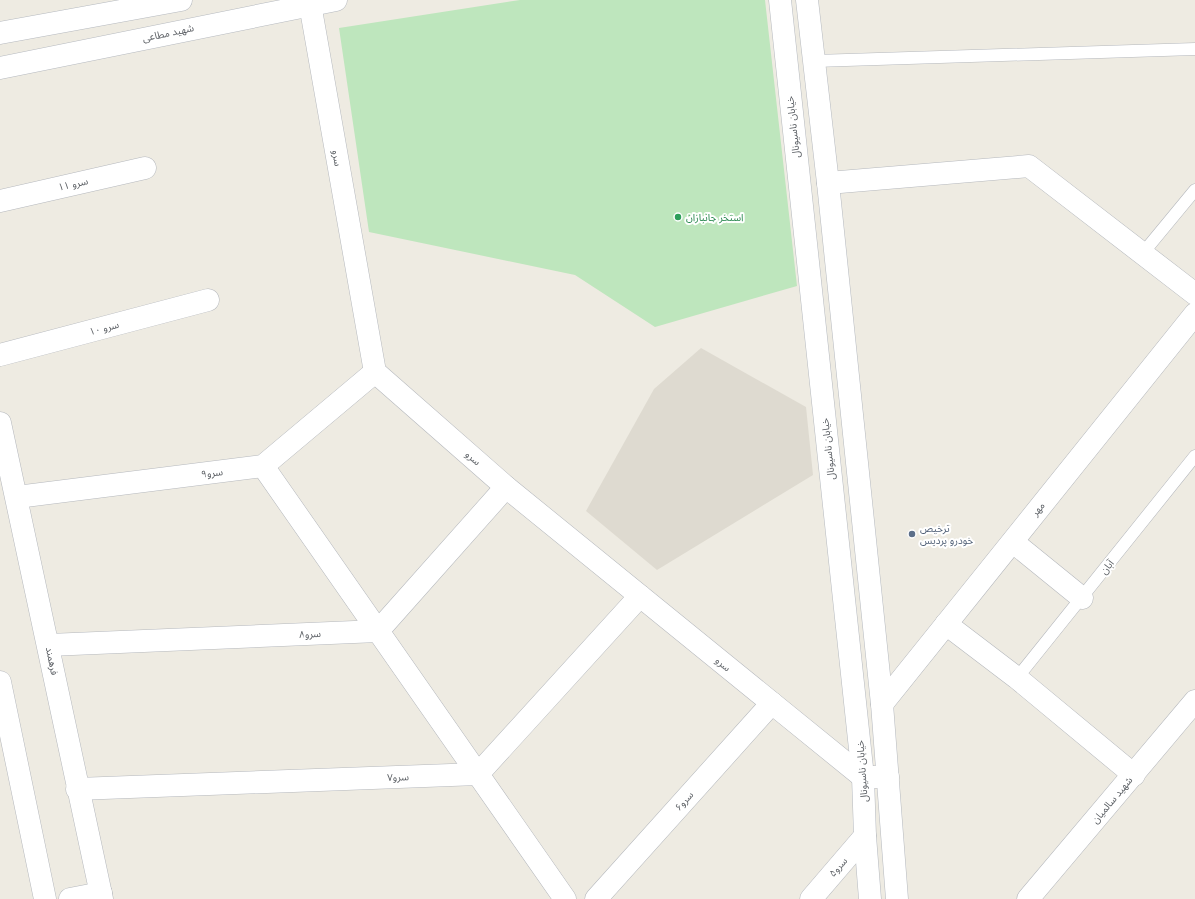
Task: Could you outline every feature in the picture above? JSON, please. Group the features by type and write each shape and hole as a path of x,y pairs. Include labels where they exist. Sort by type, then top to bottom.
{"street":[{"path":"0,33 157,2 181,0"},
{"name":"شهید مطاعی","path":"0,68 310,4 336,0"},
{"name":"خیابان ناسیونال","path":"780,0 863,777 865,836 870,899"},
{"path":"807,0 828,183 882,704 898,899"},
{"name":"سرو","path":"310,4 375,372 506,486 863,777"},
{"path":"828,183 1029,166 1195,294"},
{"name":"۱۱ سرو","path":"0,201 145,168"},
{"name":"سرو ۱۰","path":"0,355 208,300"},
{"name":"مهر","path":"882,704 1195,314"},
{"path":"375,372 263,466 565,899"},
{"name":"فرهمند","path":"0,423 49,645 77,789 102,896"},
{"name":"سرو۹","path":"17,497 263,466"},
{"path":"378,631 506,486"},
{"path":"1013,542 1082,598"},
{"path":"478,774 640,596"},
{"path":"946,624 1017,678 1134,775"},
{"name":"سرو۸","path":"49,645 378,631"},
{"path":"0,682 45,899"},
{"name":"شهید سالمیان","path":"1028,899 1195,701"},
{"name":"سرو۶","path":"596,899 772,703"},
{"name":"سرو۷","path":"77,789 478,774"},
{"path":"863,777 888,777"},
{"name":"سرو۵","path":"811,899 865,836"},
{"path":"70,899 102,896"}],"lane":[{"path":"815,61 1195,49"},
{"path":"1143,253 1195,190"},
{"name":"آبان","path":"1017,678 1195,456"}],"shaded area":[{"path":"701,348 806,407 813,475 657,570 586,511 654,389"}],"green space":[{"path":"520,0 765,0 797,286 655,327 575,275 369,232 339,28"}],"place":[{"name":"استخر جانبازان","path":"678,217"},
{"name":"ترخیص خودرو پردیس","path":"912,534"}]}
